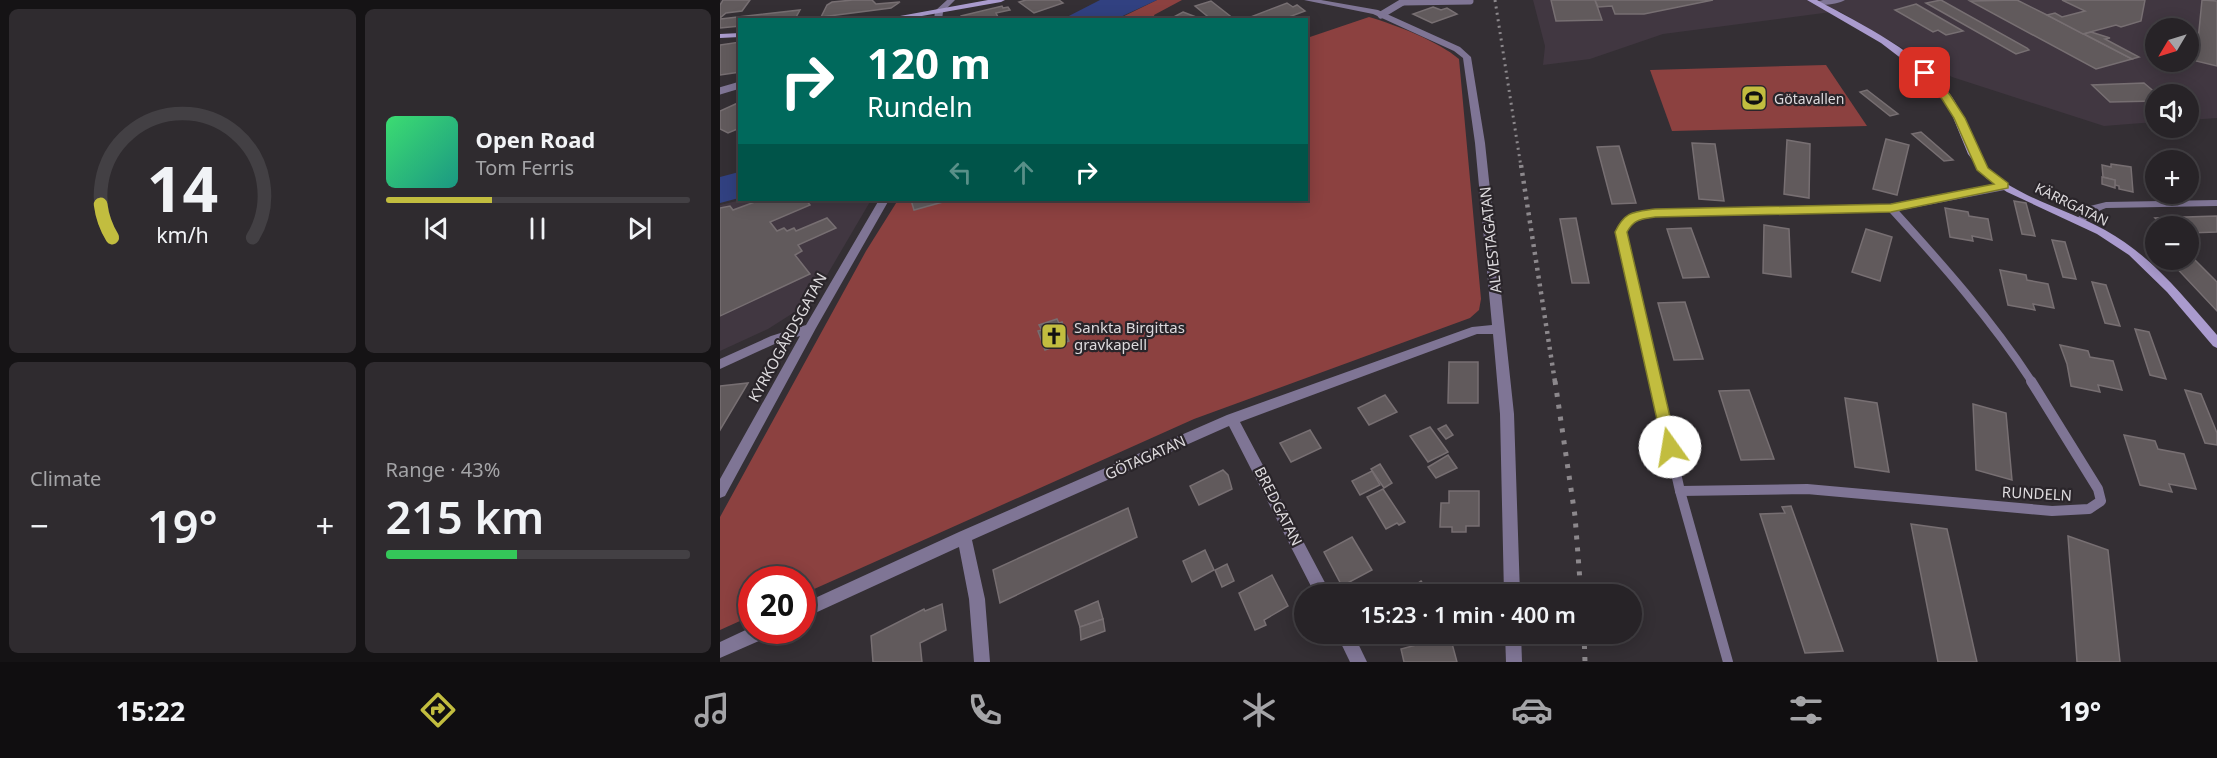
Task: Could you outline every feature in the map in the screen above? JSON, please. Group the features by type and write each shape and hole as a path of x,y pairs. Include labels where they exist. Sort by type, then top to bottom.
{"street":[{"path":"938,15 951,0"},
{"path":"904,18 938,15 1001,0"},
{"name":"ALVESTAGATAN","path":"1308,0 1381,15 1457,49 1467,57 1480,143 1507,414 1512,584"},
{"path":"1814,2 1841,0"},
{"name":"KÄRRGATAN","path":"1814,2 1900,53 1925,73 1947,97 1983,170 2004,186 2079,221 2121,244 2147,263 2217,343"},
{"path":"720,36 738,34"},
{"name":"KYRKOGÅRDSGATAN","path":"720,492 810,328 883,201"},
{"path":"2079,221 2094,208 2106,205 2217,203"},
{"path":"720,364 775,339 810,328"},
{"name":"GÖTAGATAN","path":"816,606 964,537 1232,419 1476,330 1497,329"},
{"name":"BREDGATAN","path":"1232,419 1318,584"},
{"path":"964,537 975,581 982,662"},
{"path":"720,650 738,642"},
{"path":"1350,644 1359,662"},
{"path":"1513,644 1514,662"}],"lane":[{"path":"1381,15 1405,1 1470,1"},
{"path":"720,91 738,86"},
{"path":"1728,662 1680,491 1621,232 1627,221 1636,216 1655,213 1891,208 2004,186"},
{"name":"RUNDELN","path":"1680,491 1807,489 2052,511 2089,509 2101,501 2098,489 2068,438 2005,341 1955,278 1891,208"}],"shaded area":[{"path":"1157,0 1182,0 1154,15 1155,18 1120,18"},
{"path":"1533,0 2217,0 2217,118 2199,119 2199,84 2145,84 2145,123 2104,126 1952,77 1839,11 1663,34 1590,59 1543,65 1545,46"},
{"path":"1369,17 1428,40 1459,59 1481,299 1479,310 1470,318 1194,419 816,588 816,566 738,566 738,622 720,630 720,517 866,251 897,201 1308,201 1308,38"},
{"name":"Götavallen","path":"1826,65 1867,126 1672,131 1650,70"},
{"path":"738,201 870,201 820,287 801,308 768,329 720,351 720,205"}],"water":[{"path":"1100,0 1157,0 1118,18 1065,18"},
{"path":"738,172 738,198 720,203 720,177"}],"building":[{"path":"723,0 750,0 742,11 726,13 720,18 720,5"},
{"path":"872,0 876,4 900,2 891,8 821,17 827,5 832,2"},
{"path":"1059,0 1063,3 1034,13 1019,2"},
{"path":"1551,0 1595,0 1602,20 1556,21"},
{"path":"1595,0 1713,0 1644,14 1615,14 1612,6 1598,7"},
{"path":"1941,0 2029,50 2016,54 1926,3"},
{"path":"2017,0 2132,59 2096,69 1970,1"},
{"path":"2062,0 2145,0 2141,21 2083,34 2047,15 2055,13 2062,17 2085,11"},
{"path":"2202,0 2217,1 2217,66 2199,62"},
{"path":"1211,1 1232,18 1210,18 1195,6"},
{"path":"1287,3 1293,7 1297,5 1305,11 1286,18 1248,18"},
{"path":"1916,4 1963,31 1946,35 1938,30 1933,32 1895,10"},
{"path":"1002,6 1010,10 996,13 998,18 960,18"},
{"path":"1433,7 1441,10 1447,8 1457,14 1432,23 1413,14"},
{"path":"800,10 796,18 738,18 738,26 720,28 720,19"},
{"path":"1183,12 1198,18 1172,18"},
{"path":"2091,32 2110,38 2105,39 2139,57 2132,59 2084,34"},
{"path":"738,42 738,72 720,75 720,45"},
{"path":"2144,83 2145,101 2110,102 2092,85"},
{"path":"1867,90 1898,114 1890,116 1860,92"},
{"path":"738,103 738,129 728,133 720,129 720,111"},
{"path":"1921,132 1953,160 1944,161 1912,134"},
{"path":"1886,139 1909,145 1897,195 1873,189"},
{"path":"1787,140 1810,144 1809,198 1784,194"},
{"path":"1692,143 1715,144 1724,201 1699,199"},
{"path":"1619,146 1636,203 1612,204 1597,147"},
{"path":"2111,164 2131,167 2133,192 2119,189 2119,186 2115,185 2115,180 2103,177 2102,165 2111,167"},
{"path":"2102,177 2115,180 2115,188 2102,184"},
{"path":"757,201 807,201 810,205 770,222 777,231 794,228 796,231 827,218 836,228 798,245 802,251 795,255 810,274 720,316 720,208 730,206 733,210"},
{"path":"911,201 946,201 914,210"},
{"path":"2014,201 2026,203 2035,236 2022,234"},
{"path":"1945,208 1968,212 1969,216 1988,219 1992,240 1972,236 1973,241 1950,237"},
{"path":"2217,216 2217,232 2199,233 2199,217"},
{"path":"1576,218 1589,283 1572,283 1560,219"},
{"path":"1764,225 1789,229 1791,277 1763,273"},
{"path":"1691,228 1709,277 1683,278 1667,229"},
{"path":"1866,229 1892,237 1880,281 1852,272"},
{"path":"2052,240 2065,242 2076,279 2063,277"},
{"path":"2199,264 2217,282 2217,311 2178,270 2199,270"},
{"path":"2000,270 2026,275 2027,280 2048,284 2054,308 2033,304 2035,310 2008,305"},
{"path":"2092,282 2106,285 2120,326 2105,323"},
{"path":"1685,302 1703,359 1674,360 1658,303"},
{"name":"Sankta Birgittas gravkapell","path":"1057,319 1059,323 1062,322 1069,341 1045,350 1038,331 1042,330 1039,325"},
{"path":"2135,329 2149,332 2166,379 2150,375"},
{"path":"2060,345 2088,351 2090,357 2113,361 2122,390 2098,385 2100,392 2071,386 2067,364"},
{"path":"1449,362 1478,362 1478,403 1448,403"},
{"path":"748,383 720,430 720,386"},
{"path":"1749,390 1774,459 1741,460 1719,391"},
{"path":"2185,390 2201,394 2217,433 2217,445 2205,443"},
{"path":"1385,395 1397,412 1369,425 1358,408"},
{"path":"1845,398 1877,403 1889,472 1855,467"},
{"path":"1973,404 2006,413 2012,480 1976,470"},
{"path":"1446,425 1453,435 1446,439 1438,429"},
{"path":"1430,427 1448,452 1428,462 1410,436"},
{"path":"1310,430 1321,448 1291,462 1280,443"},
{"path":"2124,435 2155,441 2158,449 2184,454 2196,489 2169,484 2172,492 2140,485"},
{"path":"1448,455 1457,468 1436,478 1428,467"},
{"path":"1380,464 1392,483 1384,488 1371,469"},
{"path":"1223,470 1228,475 1232,489 1199,505 1190,486"},
{"path":"1372,471 1380,485 1360,495 1352,481"},
{"path":"1383,489 1405,522 1399,525 1397,523 1386,529 1367,497"},
{"path":"1449,491 1479,491 1479,526 1466,526 1466,532 1452,532 1452,527 1440,527 1441,503 1449,503"},
{"path":"1791,506 1843,651 1805,653 1760,514 1785,513 1782,507"},
{"path":"1128,508 1137,537 1000,603 993,570"},
{"path":"1911,524 1947,529 1977,662 1938,662"},
{"path":"2068,536 2108,550 2120,662 2077,662"},
{"path":"1352,537 1372,570 1346,584 1341,584 1324,552"},
{"path":"1205,550 1214,570 1192,582 1183,561"},
{"path":"1227,564 1234,581 1222,587 1215,570"},
{"path":"1272,575 1288,606 1264,620 1266,625 1255,630 1239,593"},
{"path":"1098,601 1103,619 1080,627 1075,611"},
{"path":"942,604 946,630 920,643 922,662 873,662 871,636 924,609 925,611"},
{"path":"1103,619 1105,631 1081,640 1080,627"},
{"path":"1420,644 1452,644 1457,662 1404,662 1401,649"}],"railway":[{"path":"1495,0 1521,167"},
{"path":"1521,165 1555,382"},
{"path":"1555,381 1575,516 1580,584"},
{"path":"1584,644 1585,662"}],"place":[{"name":"Götavallen","path":"1754,98"},
{"name":"Sankta Birgittas gravkapell","path":"1054,336"}],"route":[{"path":"1670,447 1621,232 1627,221 1636,216 1655,213 1891,208 2004,186 1983,170 1947,97 1925,73"}]}
